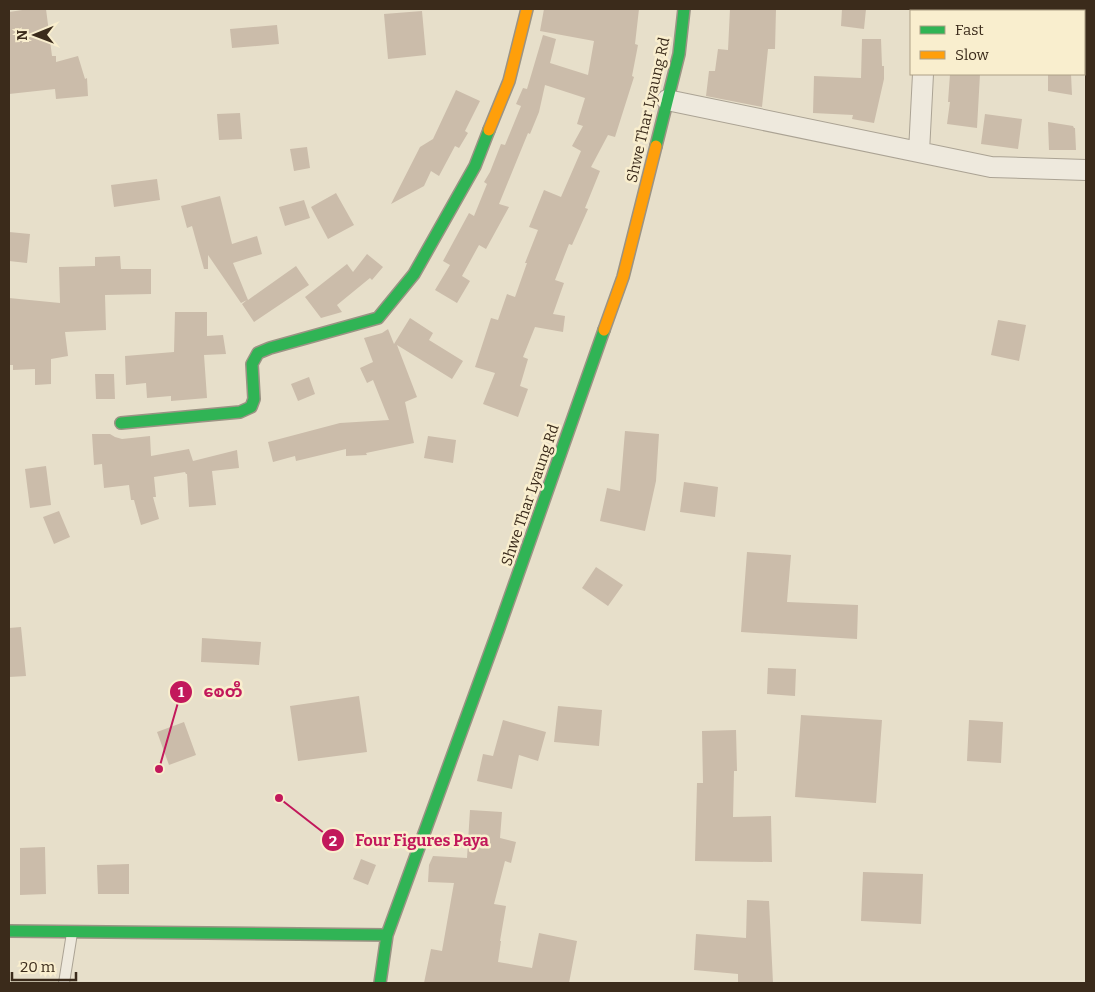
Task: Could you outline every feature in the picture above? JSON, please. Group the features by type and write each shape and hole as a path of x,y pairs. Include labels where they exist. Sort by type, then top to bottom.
{"street":[{"path":"121,423 240,412 251,408 254,399 252,364 258,353 378,318 414,274 475,166 509,81 527,9"},
{"name":"Shwe Thar Lyaung Rd","path":"380,983 387,935 502,619 623,277 679,54 684,9"},
{"path":"919,152 923,75"},
{"path":"667,100 991,167 1086,170"},
{"path":"9,931 387,935"}],"lane":[{"path":"64,983 72,932"}],"building":[{"path":"46,9 52,56 56,56 56,62 78,56 85,79 87,78 88,96 56,99 55,89 9,94 9,12"},
{"path":"544,9 639,9 635,44 638,45 632,76 634,77 615,137 608,135 591,167 600,171 585,208 588,209 572,245 569,244 555,280 564,283 553,314 565,316 563,332 535,327 523,357 528,359 520,386 528,389 518,417 483,404 495,373 475,367 491,318 498,320 507,294 515,297 527,263 525,263 538,230 529,227 544,190 561,197 581,151 572,146 583,126 577,124 585,98 545,85 539,112 530,134 528,133 499,204 509,207 486,249 479,245 462,276 470,281 457,303 435,290 450,265 443,261 469,213 474,216 487,184 484,182 501,144 505,145 521,106 516,104 523,88 527,89 543,35 556,39 550,63 588,75 594,41 540,31"},
{"path":"730,9 776,9 775,49 768,49 762,107 706,96 709,71 715,71 718,49 728,50"},
{"path":"842,9 866,9 864,29 841,26"},
{"path":"422,11 426,55 388,59 384,14"},
{"path":"277,25 279,44 232,48 230,29"},
{"path":"862,39 881,39 884,79 874,123 852,119 853,115 813,113 814,76 861,78"},
{"path":"950,75 980,75 977,128 947,124 950,102 948,102"},
{"path":"1048,75 1071,75 1072,95 1048,91"},
{"path":"456,90 480,101 465,131 468,133 459,148 455,146 439,176 431,171 424,186 391,204 420,147 433,139"},
{"path":"240,113 242,139 219,140 217,114"},
{"path":"985,114 1022,119 1018,149 981,144"},
{"path":"1048,122 1073,126 1075,128 1076,150 1049,150"},
{"path":"307,147 310,168 294,171 290,149"},
{"path":"157,179 160,200 114,207 111,185"},
{"path":"336,193 354,225 328,239 311,207"},
{"path":"220,196 232,244 257,236 262,254 233,263 248,300 296,266 309,285 254,322 242,304 247,300 241,303 208,255 208,269 204,269 192,226 187,228 181,206"},
{"path":"304,200 310,218 285,226 279,207"},
{"path":"9,232 30,234 27,263 9,261"},
{"path":"367,254 383,267 372,280 370,278 337,305 342,312 321,318 305,297 347,264 353,272"},
{"path":"120,256 121,269 151,269 151,294 105,295 106,330 65,332 68,356 51,359 51,384 35,385 35,369 13,370 13,365 9,365 9,298 60,303 59,267 95,266 95,257"},
{"path":"175,312 207,312 207,336 223,335 226,354 204,355 207,398 171,401 171,396 147,398 146,383 126,385 125,356 174,352"},
{"path":"410,318 433,333 429,340 463,361 452,379 397,345 417,397 405,402 414,443 366,453 367,455 346,456 346,449 296,461 295,456 273,462 268,442 340,423 389,420 373,380 367,383 360,368 373,362 364,338 382,333 388,329 394,344"},
{"path":"998,320 1026,325 1019,361 991,355"},
{"path":"95,374 114,374 115,399 96,399"},
{"path":"309,377 315,394 298,401 291,384"},
{"path":"625,431 659,434 656,481 645,531 600,521 607,488 620,491"},
{"path":"92,434 110,434 122,439 150,436 151,456 189,449 193,461 237,450 239,468 212,471 216,505 189,507 187,474 185,472 154,477 156,497 153,497 159,519 141,525 134,500 131,500 129,485 104,488 102,464 94,465"},
{"path":"428,436 456,440 453,463 424,458"},
{"path":"46,466 51,505 30,508 25,469"},
{"path":"684,482 718,487 715,517 680,512"},
{"path":"59,511 70,537 54,544 43,517"},
{"path":"747,552 791,555 787,602 858,605 857,639 741,632"},
{"path":"596,567 623,585 608,606 582,588"},
{"path":"21,627 26,676 9,677 9,628"},
{"path":"202,638 261,642 259,665 201,662"},
{"path":"768,668 796,669 795,696 767,694"},
{"path":"359,696 367,752 298,761 290,706"},
{"path":"558,706 602,710 599,746 554,742"},
{"path":"801,715 882,720 876,803 795,797"},
{"path":"503,720 546,732 538,761 519,755 512,789 477,781 483,754 493,756"},
{"path":"969,720 1003,722 1001,763 967,761"},
{"path":"184,722 196,755 169,765 157,732"},
{"path":"736,730 737,771 734,771 733,817 771,816 772,862 695,861 697,783 703,783 702,731"},
{"path":"470,810 502,812 500,838 516,842 511,863 505,861 494,904 506,906 498,962 532,968 539,933 577,941 569,983 424,983 431,949 442,951 454,883 428,882 429,865 433,856 467,858"},
{"path":"45,847 46,894 20,895 20,848"},
{"path":"361,859 376,865 368,885 353,879"},
{"path":"129,864 129,894 98,894 97,865"},
{"path":"863,872 923,874 921,924 861,921"},
{"path":"747,900 769,901 773,983 738,983 738,974 694,970 696,934 746,938"}],"traffic: fast":[{"path":"656,146 679,54 684,9"},
{"path":"121,423 240,412 251,407 254,399 252,364 258,353 378,318 414,274 475,166 489,130"},
{"path":"380,983 387,935 499,628 604,330"},
{"path":"9,931 387,935"}],"traffic: slow":[{"path":"489,130 509,81 527,9"},
{"path":"604,330 623,277 656,146"}],"place":[{"name":"စေတီ","path":"159,769"},
{"name":"Four Figures Paya","path":"279,798"}]}
